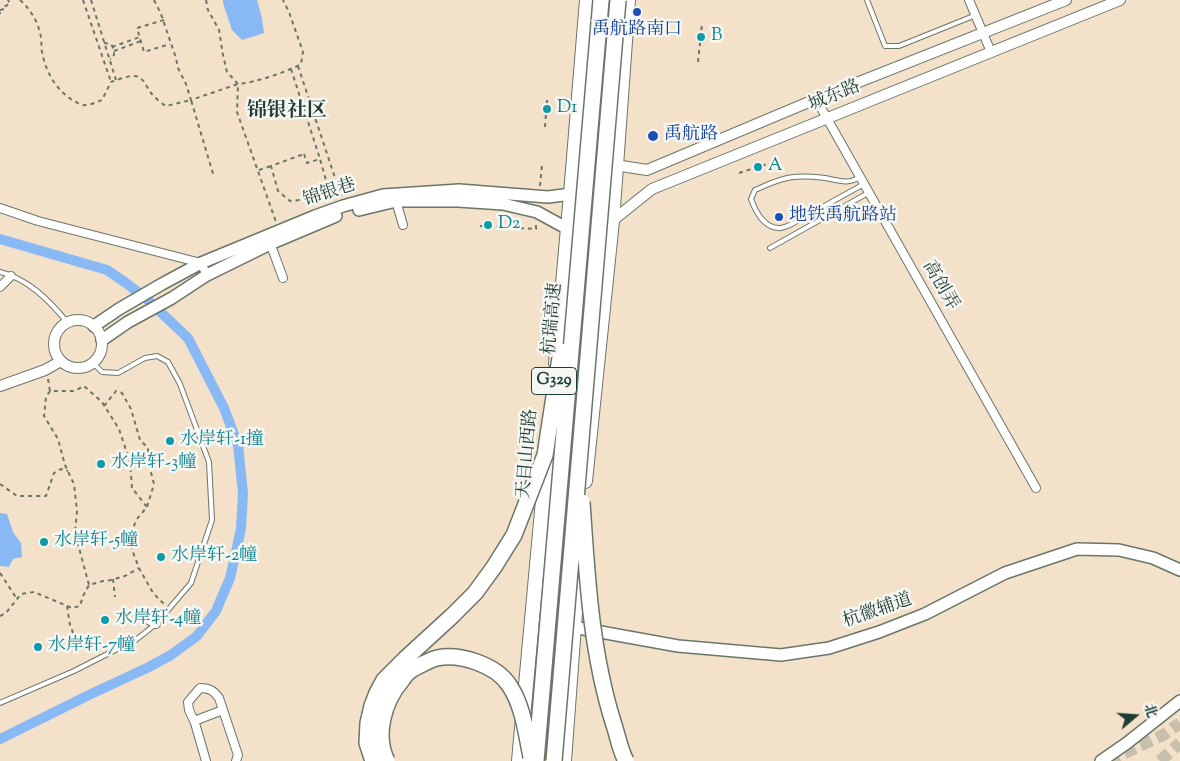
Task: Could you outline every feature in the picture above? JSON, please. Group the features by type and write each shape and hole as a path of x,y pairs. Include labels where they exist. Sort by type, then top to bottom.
{"highway":[{"name":"天目山西路","path":"519,761 574,231 571,194 587,0"},
{"name":"杭瑞高速","path":"534,761 574,231 601,0"},
{"name":"杭瑞高速","path":"554,761 618,0"},
{"name":"G329","path":"564,761 583,498 612,221 628,0"},
{"path":"373,761 367,743 368,723 372,706 384,680 452,616 474,593 494,567 514,536 545,455 574,231"},
{"path":"579,446 589,600 608,707 626,761"},
{"path":"387,761 381,741 381,725 395,687 409,671 437,658 454,657 484,665 501,675 508,684 516,698 534,761"}],"main road":[{"name":"锦银巷","path":"102,340 206,275 268,240 279,231 344,206 384,195 460,190 548,197 571,194"},
{"name":"锦银巷","path":"94,326 162,284 201,263 341,214 396,201 458,201 503,204 536,212 574,231"},
{"name":"杭徽辅道","path":"574,627 678,646 781,655 830,648 880,632 925,614 1005,573 1077,549 1119,550 1153,558 1180,570"},
{"path":"1101,761 1180,701"}],"street":[{"path":"969,0 992,52"},
{"name":"城东路","path":"615,166 647,170 816,98 1064,0"},
{"name":"城东路","path":"574,231 612,221 652,188 1120,0"},
{"name":"高创弄","path":"816,98 1036,488"},
{"path":"571,194 615,166"},
{"path":"384,195 396,201 403,225"},
{"path":"0,208 38,221 201,263 206,275"},
{"path":"268,240 283,278"},
{"path":"0,287 11,276"},
{"path":"77,320 83,320 94,326 102,340 100,354 87,367 73,368 66,366 56,355 54,340 56,333 61,326 77,320"},
{"path":"0,386 45,370 61,361"},
{"path":"145,618 156,624"},
{"path":"206,761 188,702 200,688 208,688 214,691 219,698 238,755 236,761"},
{"path":"194,721 223,710"}],"lane":[{"path":"867,0 885,46 899,46 976,15"},
{"path":"792,176 825,178 840,182 862,180 790,225 778,228 766,224 756,213 751,199 755,190 792,176"},
{"path":"770,248 869,193"},
{"path":"0,272 31,286 53,305 68,322"},
{"path":"0,702 74,671 137,639 156,624 191,583 212,520 209,462 180,384 168,362 157,356 145,358 118,373 102,372 93,363"}],"path":[{"path":"0,12 4,9 3,7 10,4 8,0"},
{"path":"20,0 29,8 39,28 42,54 51,79 67,98 82,106 102,100 111,82 134,75 141,78 149,92 166,106 191,100 238,84 248,83 302,64 303,52 283,0"},
{"path":"83,0 111,82"},
{"path":"91,0 116,80"},
{"path":"154,0 164,20 178,68 186,84 214,177"},
{"path":"206,0 208,10 219,30 227,72 238,84 237,112 279,231"},
{"path":"164,20 137,28 144,52 170,44"},
{"path":"698,62 702,24"},
{"path":"112,47 140,38"},
{"path":"114,51 141,41"},
{"path":"126,42 128,46"},
{"path":"104,43 111,44 114,51 113,58 110,59"},
{"path":"298,66 344,206"},
{"path":"271,166 278,191 290,201 310,200 318,193 330,190 291,69"},
{"path":"545,127 547,100"},
{"path":"258,170 304,154 307,163 320,159"},
{"path":"739,174 767,164"},
{"path":"480,226 507,227"},
{"path":"0,616 6,613 21,594 34,592 72,608 80,606 89,585 75,534 77,511 74,484 58,439 44,416 46,397 50,391 45,370"},
{"path":"50,391 74,391 84,386 102,402 119,429 130,462 132,488 147,507"},
{"path":"104,406 116,391 122,393 131,408 140,440 148,448 149,465 154,484 147,507 136,520 129,542 139,568 153,593 168,609"},
{"path":"0,484 17,496 46,496 54,472 61,469 68,471"},
{"path":"89,585 125,576 139,568"},
{"path":"0,573 17,599"},
{"path":"113,579 115,597"},
{"path":"67,606 70,625 77,643"}],"water":[{"path":"223,0 257,0 264,33 242,40 232,30"},
{"path":"0,513 7,514 13,532 21,543 22,557 13,559 9,567 0,566"}],"waterway":[{"path":"0,239 107,270 148,300 188,338 224,408 238,445 243,493 241,529 230,578 216,611 197,636 171,655 149,667 0,739"}],"tunnel":[{"path":"1108,761 1165,734 1180,723"},
{"path":"1160,761 1180,743"}],"place":[{"name":"禹航路南口","path":"637,12"},
{"name":"B","path":"701,37"},
{"name":"D1","path":"547,109"},
{"name":"禹航路","path":"653,136"},
{"name":"A","path":"758,167"},
{"name":"地铁禹航路站","path":"779,217"},
{"name":"D2","path":"488,225"},
{"name":"水岸轩-1撞","path":"170,441"},
{"name":"水岸轩-3幢","path":"101,464"},
{"name":"水岸轩-5幢","path":"44,542"},
{"name":"水岸轩-2幢","path":"161,557"},
{"name":"水岸轩-4幢","path":"105,620"},
{"name":"水岸轩-7幢","path":"38,647"}],"district":[{"name":"锦银社区","path":"287,113"}]}
